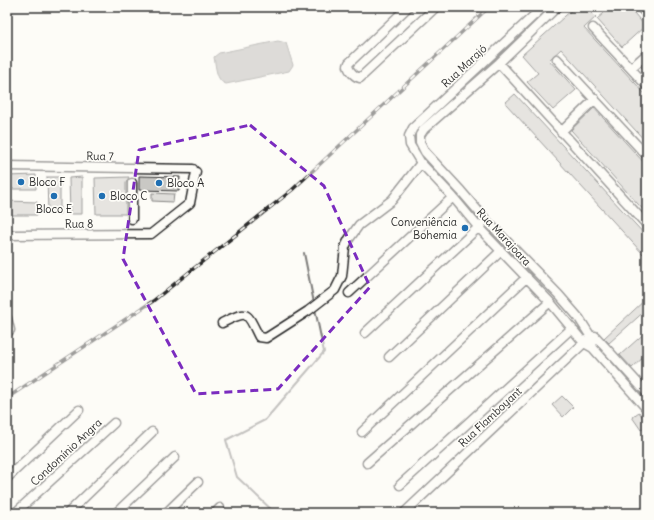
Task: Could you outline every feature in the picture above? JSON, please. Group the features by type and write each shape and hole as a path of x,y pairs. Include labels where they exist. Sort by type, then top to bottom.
{"street":[{"path":"408,7 349,63 349,69 357,78 360,78 436,7"},
{"name":"Rua Marajó","path":"410,145 410,136 413,128 543,7"},
{"name":"Rua Marajó","path":"420,142 420,135 424,129 499,63 557,7"},
{"path":"640,7 647,15"},
{"path":"593,28 647,86"},
{"path":"514,33 521,41"},
{"path":"631,68 647,54"},
{"path":"557,59 647,156"},
{"path":"499,63 647,225"},
{"path":"561,132 595,99"},
{"path":"410,145 420,142"},
{"name":"Rua Marajoara","path":"420,142 425,152 461,190 486,220 559,295 579,318 591,337"},
{"name":"Rua Marajoara","path":"410,145 421,163 453,197 479,228 550,302 584,343"},
{"path":"222,323 240,314 244,314 248,316 259,337 266,338 308,311 335,290 342,276 344,248 349,239 359,225 392,200 421,163"},
{"name":"Rua 7","path":"7,166 195,170 190,203 151,234"},
{"path":"132,183 132,219"},
{"path":"349,293 453,197"},
{"path":"365,333 486,220"},
{"name":"Rua 8","path":"7,235 151,234"},
{"path":"389,357 501,251"},
{"path":"362,432 527,277"},
{"path":"367,463 550,302"},
{"path":"7,318 9,331"},
{"path":"400,485 572,328"},
{"path":"593,348 591,337 595,336 647,393"},
{"name":"Rua Flamboyant","path":"404,513 591,337"},
{"path":"584,343 593,348 647,409"},
{"path":"7,478 79,410"},
{"name":"Condomínio Angra","path":"15,513 114,423"},
{"path":"68,513 152,432"},
{"path":"116,513 175,457"},
{"path":"166,513 198,482"}],"highlighted area":[{"path":"250,125 324,186 370,287 278,389 196,394 123,259 139,150"}],"shaded area":[{"path":"278,41 286,43 293,65 289,71 226,84 218,77 214,57 219,53"},
{"path":"152,193 174,194 173,202 152,201"}],"building":[{"path":"575,7 586,7 596,17 584,28 647,96 647,143 561,49 549,60 576,90 553,110 527,82 538,73 522,55"},
{"path":"611,7 629,7 645,26 622,47 597,19"},
{"path":"647,61 647,73 641,67"},
{"path":"515,94 647,237 647,250 643,254 506,104 506,102"},
{"path":"594,108 647,166 647,214 571,130"},
{"name":"Bloco F","path":"36,175 36,189 7,189 7,176"},
{"name":"Bloco A","path":"139,176 180,177 179,191 139,190"},
{"name":"Bloco E","path":"47,177 60,177 60,214 48,214"},
{"path":"82,177 82,214 70,214 69,178"},
{"path":"129,177 126,183 126,214 96,214 95,178"},
{"path":"7,201 37,202 37,215 7,215"},
{"path":"647,298 647,309 609,343 604,338"},
{"path":"647,331 647,354 632,368 620,355"},
{"path":"562,396 573,407 563,417 552,405"},
{"path":"639,412 647,424 647,426 641,430 632,417"}],"waterway":[{"path":"304,253 314,303"},
{"path":"275,513 237,477 226,440 265,420 324,352 315,309"}],"railway":[{"path":"7,398 153,301 292,190 489,7"}],"place":[{"name":"Bloco F","path":"21,182"},
{"name":"Bloco A","path":"159,183"},
{"name":"Bloco E","path":"54,196"},
{"name":"Bloco C","path":"102,196"},
{"name":"Conveniência Bohemia","path":"465,228"}]}
